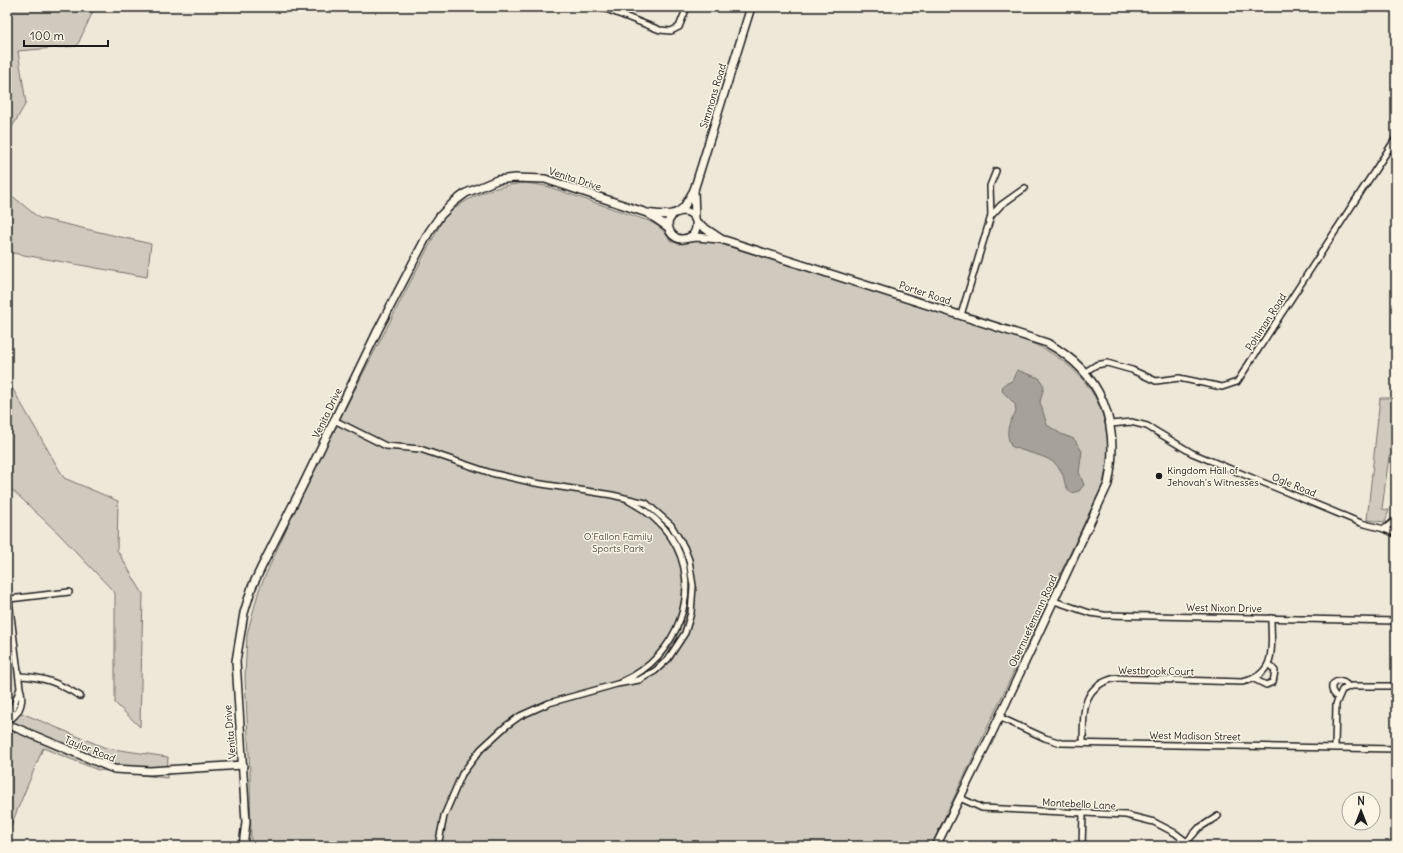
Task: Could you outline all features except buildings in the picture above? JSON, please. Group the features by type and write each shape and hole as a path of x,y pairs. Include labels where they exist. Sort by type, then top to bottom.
{"street":[{"path":"601,7 660,30 671,30 680,27 687,7"},
{"name":"Simmons Road","path":"675,213 684,207 694,190 751,7"},
{"name":"Pohlman Road","path":"1086,372 1096,365 1106,363 1132,370 1156,381 1179,378 1222,387 1237,382 1396,138"},
{"path":"992,216 990,186 996,171"},
{"name":"Venita Drive","path":"243,846 246,822 237,700 236,661 244,613 262,566 429,232 440,216 454,202 466,193 497,180 530,177 545,179 647,213 668,227"},
{"path":"961,315 992,216 1000,205 1025,188"},
{"name":"Simmons Road","path":"694,190 696,221"},
{"path":"688,212 696,221 696,232 684,240 675,237 668,227 668,222 675,213 688,212"},
{"name":"Venita Drive","path":"647,213 675,213"},
{"name":"Porter Road","path":"696,221 721,239"},
{"name":"Porter Road","path":"689,238 696,237 721,239 1047,343 1066,355 1086,372 1102,398"},
{"name":"Obernuefemann Road","path":"936,846 999,717 1108,484 1112,466 1111,424 1102,398"},
{"path":"334,420 386,446 420,449 515,479 555,487 612,495 627,500 646,503 664,517 678,535 689,560 692,574 693,601 685,633 668,659 655,672 639,680 617,684 544,705 520,716 493,736 470,762 455,788 444,816 438,846"},
{"name":"Ogle Road","path":"1111,424 1131,422 1147,426 1192,453 1362,523 1384,528 1396,534"},
{"path":"617,684 634,676 646,668 666,648 680,623 685,599 684,570 679,553 671,537 652,516 627,500"},
{"path":"1384,528 1396,520"},
{"path":"7,584 20,688 9,722"},
{"path":"9,599 69,592"},
{"name":"West Nixon Drive","path":"1054,601 1084,612 1104,615 1396,621"},
{"name":"Westbrook Court","path":"1083,743 1086,700 1096,686 1106,681 1116,678 1242,682 1254,679 1266,685 1273,682 1275,671 1269,664 1271,657 1271,618"},
{"path":"7,638 14,637"},
{"path":"1254,679 1269,664"},
{"path":"19,676 36,677 54,681 80,696"},
{"path":"1338,698 1332,693 1332,684 1337,681 1342,681 1348,686"},
{"path":"1335,747 1335,713 1338,698 1342,690 1348,686 1396,686"},
{"name":"West Madison Street","path":"999,717 1053,742 1396,749"},
{"name":"Taylor Road","path":"9,722 114,769 150,771 243,766"},
{"name":"Montebello Lane","path":"960,798 982,808 1126,815 1154,822 1176,833 1184,844 1192,846"},
{"path":"1082,846 1083,814"},
{"path":"1184,844 1199,828 1218,816"}],"green space":[{"path":"7,7 95,7 77,46 18,51 26,103 7,136"},
{"path":"7,150 10,194 39,218 151,244 147,277 7,252"},
{"name":"O'Fallon Family Sports Park","path":"526,183 546,186 649,221 661,228 671,241 679,244 698,240 711,241 1024,340 1047,350 1066,363 1082,379 1094,396 1103,416 1107,438 1107,461 1102,486 931,846 251,846 250,774 245,677 247,634 259,590 307,482 444,217 472,197 502,186"},
{"path":"7,379 64,478 118,501 117,550 143,594 140,727 115,703 115,593 60,535 7,485"},
{"path":"1380,398 1396,398 1396,456 1389,456 1382,509 1389,510 1385,522 1367,520"},
{"path":"7,707 106,748 168,757 167,778 98,770 43,748 7,835"}],"shaded area":[{"path":"1017,370 1039,378 1044,386 1040,402 1047,425 1061,434 1074,439 1082,451 1079,472 1084,485 1079,491 1071,493 1066,487 1061,471 1052,461 1011,446 1008,436 1008,428 1016,412 1015,404 1002,391 1003,385 1012,381"}],"place":[{"name":"Kingdom Hall of Jehovah's Witnesses","path":"1159,476"}]}
